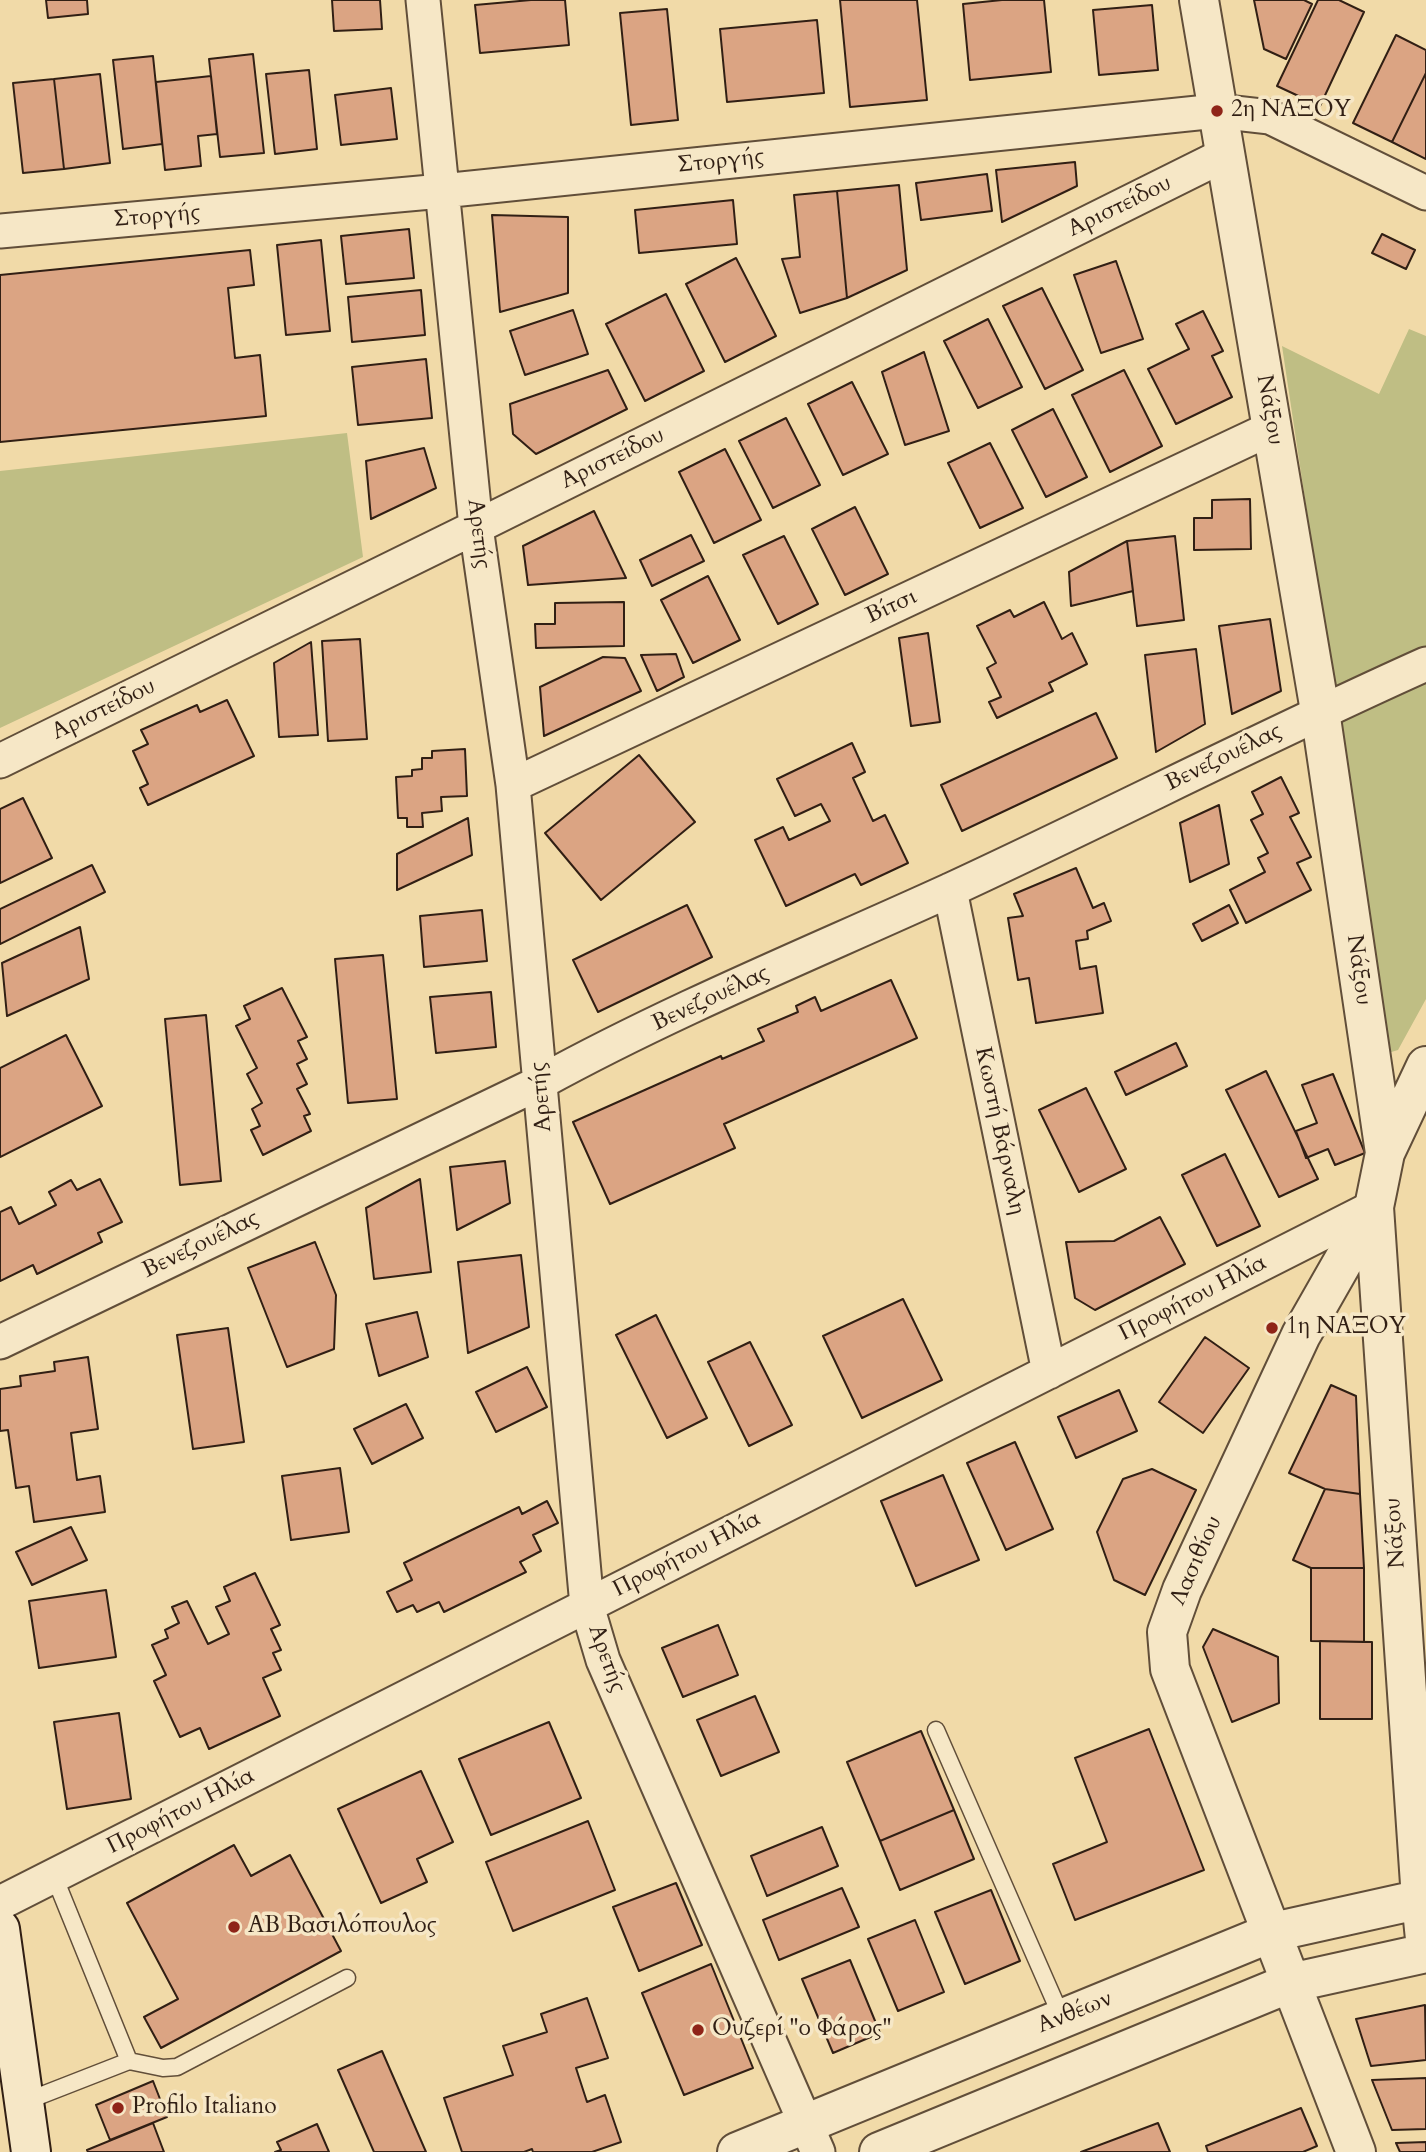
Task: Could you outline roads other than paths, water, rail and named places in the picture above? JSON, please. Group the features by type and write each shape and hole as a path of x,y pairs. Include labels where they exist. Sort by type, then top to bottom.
{"street":[{"name":"Αρετής","path":"424,0 476,527 513,785 587,1606 603,1660 812,2138"},
{"name":"Νάξου","path":"1199,0 1320,711 1385,1153 1374,1207 1426,1951"},
{"name":"Στοργής","path":"0,231 442,191 1217,111 1270,117 1426,193"},
{"name":"Αριστείδου","path":"0,761 1224,155"},
{"name":"Βίτσι","path":"513,785 1272,428"},
{"name":"Βενεζουέλας","path":"0,1342 541,1082 603,1048 950,890 1320,711 1426,664"},
{"name":"Κωστή Βάρναλη","path":"950,890 1049,1372"},
{"path":"1385,1153 1426,1066"},
{"name":"Προφήτου Ηλία","path":"0,1903 1374,1207"},
{"name":"Λασιθίου","path":"1290,1983 1273,1932 1170,1669 1167,1632 1182,1590 1301,1335 1374,1207"},
{"name":"Ανθέων","path":"737,2152 812,2138 1062,2018 1273,1932 1423,1899"},
{"path":"0,1929 32,2152"},
{"path":"879,2152 1290,1983 1426,1951"},
{"path":"1290,1983 1356,2152"}],"lane":[{"path":"936,1730 1062,2018"},
{"path":"54,1876 129,2061"},
{"path":"24,2102 129,2061 163,2068 177,2067 347,1978"}],"place":[{"name":"2η ΝΑΞΟΥ","path":"1217,111"},
{"name":"1η ΝΑΞΟΥ","path":"1272,1328"},
{"name":"ΑΒ Βασιλόπουλος","path":"234,1927"},
{"name":"Ουζερί \"ο Φάρος\"","path":"698,2030"},
{"name":"Profilo Italiano","path":"118,2108"}]}
